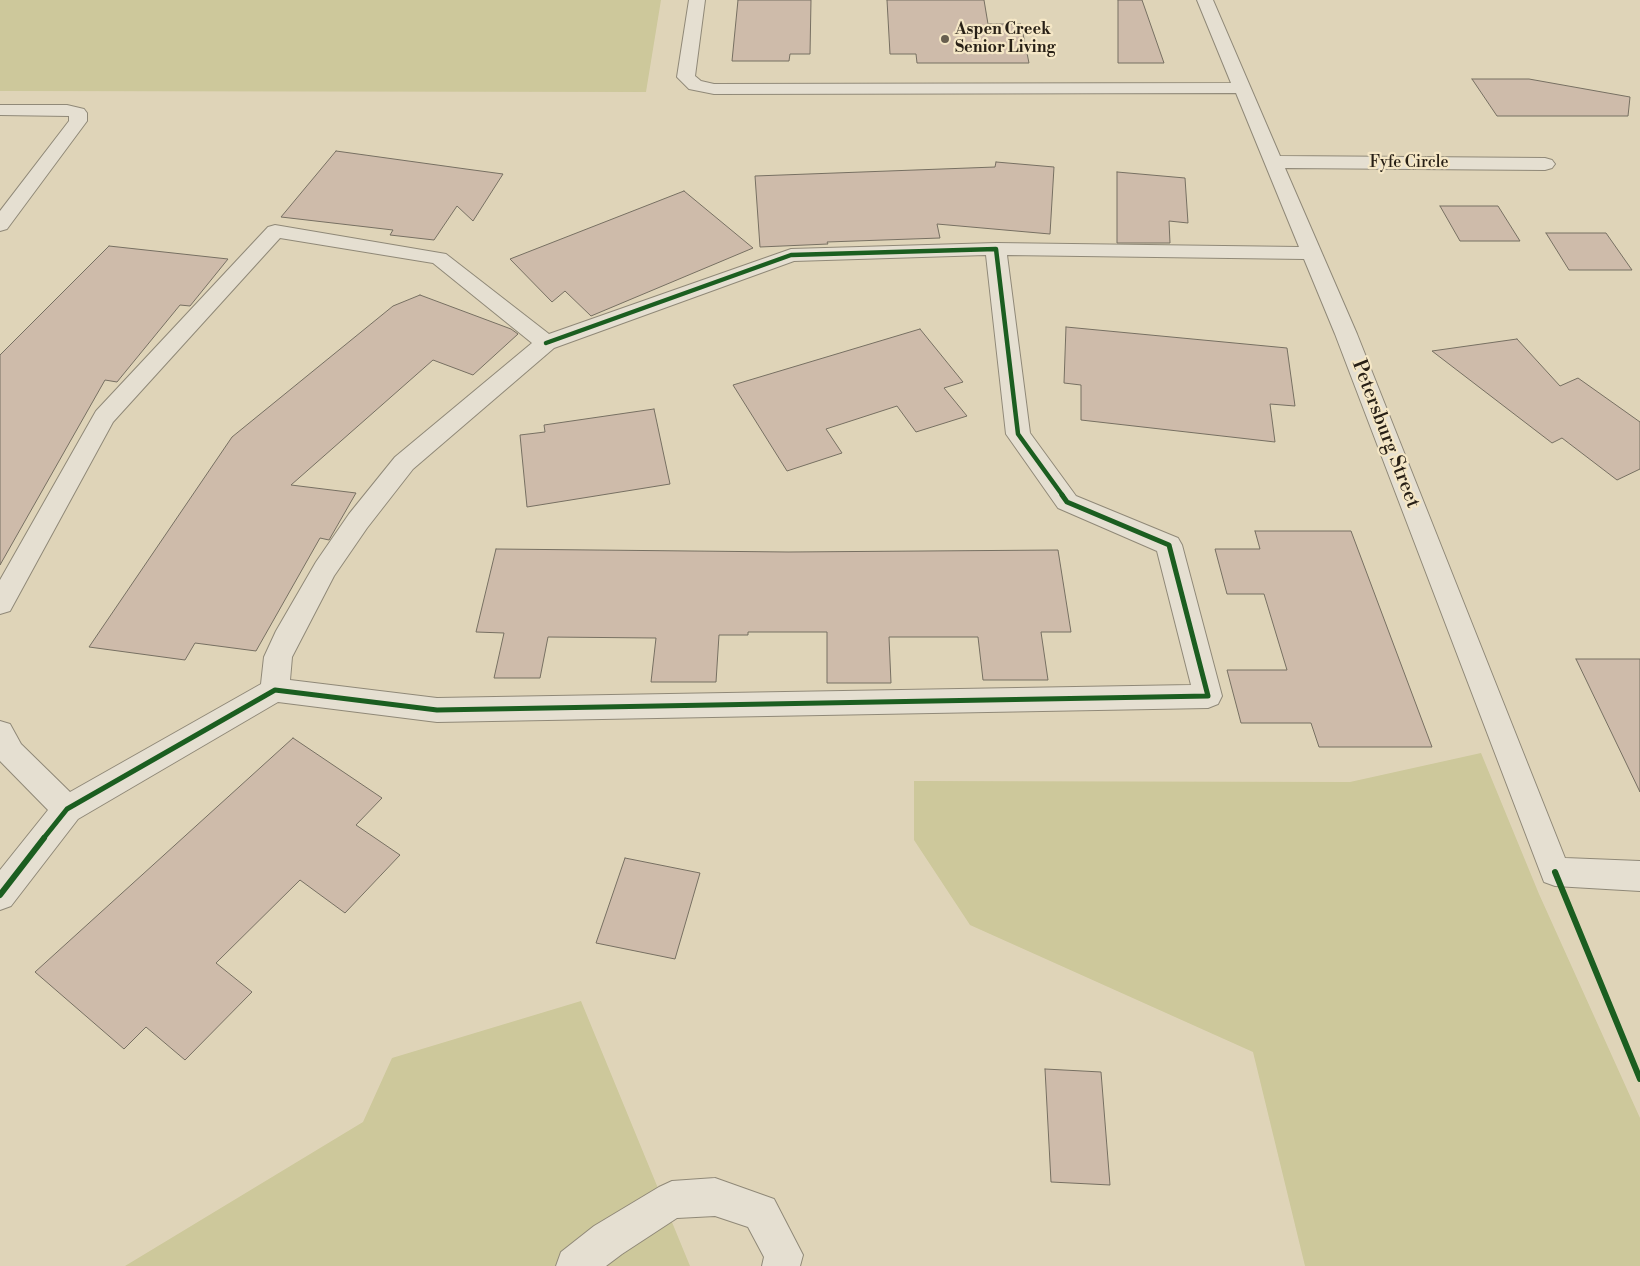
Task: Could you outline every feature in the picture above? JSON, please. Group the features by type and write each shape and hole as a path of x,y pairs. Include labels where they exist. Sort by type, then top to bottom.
{"street":[{"path":"697,0 686,77 695,85 714,89 1242,88"},
{"name":"Petersburg Street","path":"1205,0 1346,334 1555,872 1640,876"},
{"path":"0,110 67,110 78,113 78,121 0,225"},
{"name":"Fyfe Circle","path":"1272,162 1545,164"},
{"path":"0,604 104,417 275,231 439,258 546,343"},
{"path":"0,895 67,809 275,690 437,710 1208,696 1169,544 1067,502 1018,434 996,249"},
{"path":"275,690 278,657 290,630 324,569 404,462 546,343 791,255 996,249 1311,253"},
{"path":"0,733 11,754 67,809"},
{"path":"576,1266 608,1240 672,1200 716,1197 761,1212 784,1255 781,1266"}],"shaded area":[{"path":"0,0 661,0 646,92 0,91"},
{"path":"1481,753 1539,894 1640,1118 1640,1266 1305,1266 1253,1052 970,925 914,840 914,781 1350,782"},
{"path":"581,1001 690,1266 125,1266 363,1122 392,1058"}],"building":[{"path":"738,0 811,0 810,54 790,54 789,61 732,61"},
{"path":"887,0 984,0 988,24 1021,24 1029,63 917,63 916,54 890,54"},
{"path":"1118,0 1142,0 1164,63 1118,63"},
{"path":"1472,79 1529,79 1630,97 1628,116 1497,116"},
{"path":"336,151 503,174 473,221 457,206 434,240 390,235 393,230 281,217"},
{"path":"996,162 1054,167 1050,234 937,224 940,238 827,242 828,244 760,247 755,176 995,167"},
{"path":"1117,172 1185,178 1188,223 1169,221 1170,243 1117,243"},
{"path":"684,191 753,248 591,316 565,291 552,302 510,259"},
{"path":"1440,206 1498,206 1520,241 1460,241"},
{"path":"1546,233 1606,233 1632,270 1569,270"},
{"path":"109,246 228,259 190,306 180,305 117,382 105,380 0,565 0,355"},
{"path":"420,295 511,329 518,334 473,375 433,360 291,485 356,493 329,540 320,538 256,651 195,643 185,660 89,647 232,437 393,306"},
{"path":"1066,327 1287,348 1295,406 1270,404 1275,442 1081,420 1081,385 1064,383"},
{"path":"920,329 963,382 944,388 967,416 916,432 897,406 826,429 842,453 787,471 733,385"},
{"path":"1517,339 1560,386 1578,378 1640,422 1640,469 1617,480 1562,438 1552,443 1432,351"},
{"path":"654,409 670,484 527,507 520,435 545,432 544,425"},
{"path":"1255,531 1351,531 1432,747 1319,747 1311,723 1241,723 1227,670 1287,670 1264,594 1227,594 1215,549 1260,549"},
{"path":"496,549 788,552 1058,550 1071,632 1041,632 1048,680 983,680 978,637 889,637 891,683 827,683 827,632 748,632 748,635 719,635 716,682 651,682 656,638 548,637 540,678 494,678 504,633 476,632"},
{"path":"1576,659 1640,659 1640,792"},
{"path":"293,738 382,798 356,825 400,855 345,913 300,880 216,963 252,992 185,1060 146,1027 124,1049 35,972"},
{"path":"625,858 700,873 675,959 596,943"},
{"path":"1045,1069 1101,1072 1110,1185 1051,1182"}],"cycle path":[{"path":"0,895 67,809 275,690 437,710 1208,696 1169,545 1067,502 1018,434 996,249 791,255 546,343"},
{"path":"1555,872 1640,1079"}],"place":[{"name":"Aspen Creek Senior Living","path":"945,39"}]}
